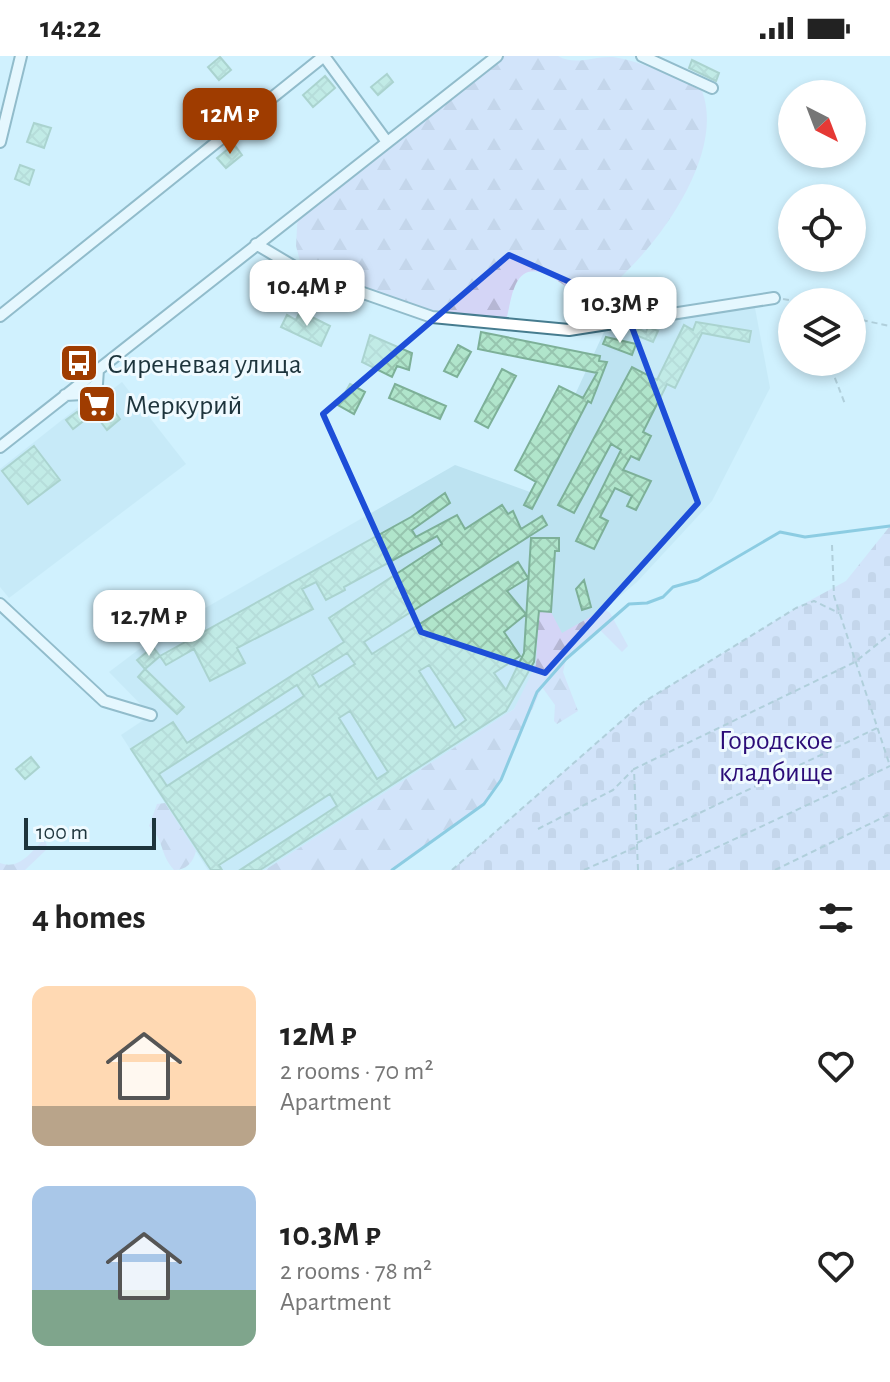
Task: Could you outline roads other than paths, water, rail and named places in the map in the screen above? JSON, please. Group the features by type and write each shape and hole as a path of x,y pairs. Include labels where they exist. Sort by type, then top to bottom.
{"street":[{"path":"0,142 21,56"},
{"path":"0,316 324,56 387,142"},
{"path":"0,447 497,56"},
{"path":"642,56 712,88"},
{"path":"256,244 303,272 432,317 569,330 774,298"},
{"path":"0,604 104,701 151,715"}],"waterway":[{"path":"392,870 484,804 501,780 537,692 566,659 629,604 647,603 663,597 673,587 698,580 780,532 805,537 890,526"}],"place":[{"name":"Сиреневая улица","path":"79,363"},
{"name":"Меркурий","path":"97,404"}],"park label":[{"name":"Городское кладбище","path":"776,755"}]}
